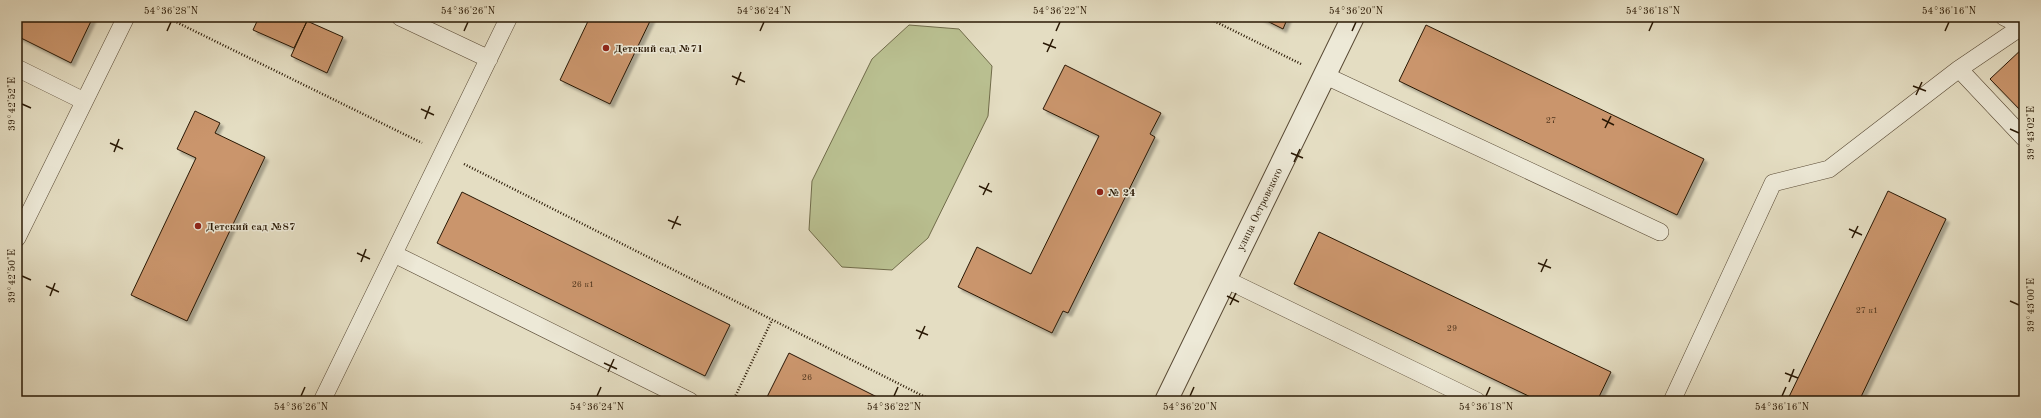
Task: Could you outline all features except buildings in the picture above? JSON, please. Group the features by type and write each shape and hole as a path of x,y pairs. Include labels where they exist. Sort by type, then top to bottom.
{"street":[{"name":"улица Островского","path":"1166,401 1353,17"}],"lane":[{"path":"17,238 126,17"},
{"path":"400,17 488,59"},
{"path":"322,401 509,17"},
{"path":"2004,17 2023,26"},
{"path":"1672,401 1773,183 1829,169 1959,69 2023,26"},
{"path":"17,68 84,101"},
{"path":"1959,69 2024,138"},
{"path":"1324,76 1660,232"},
{"path":"394,254 690,401"},
{"path":"1225,279 1477,401"}],"path":[{"path":"166,17 443,153 933,401"},
{"path":"1206,17 1324,76"},
{"path":"733,401 772,320"}],"green space":[{"path":"909,25 959,29 992,66 988,116 928,238 892,270 842,267 809,230 812,181 872,59"}],"place":[{"name":"Детский сад №71","path":"606,48"},
{"name":"№ 24","path":"1100,192"},
{"name":"Детский сад №87","path":"198,226"}]}
